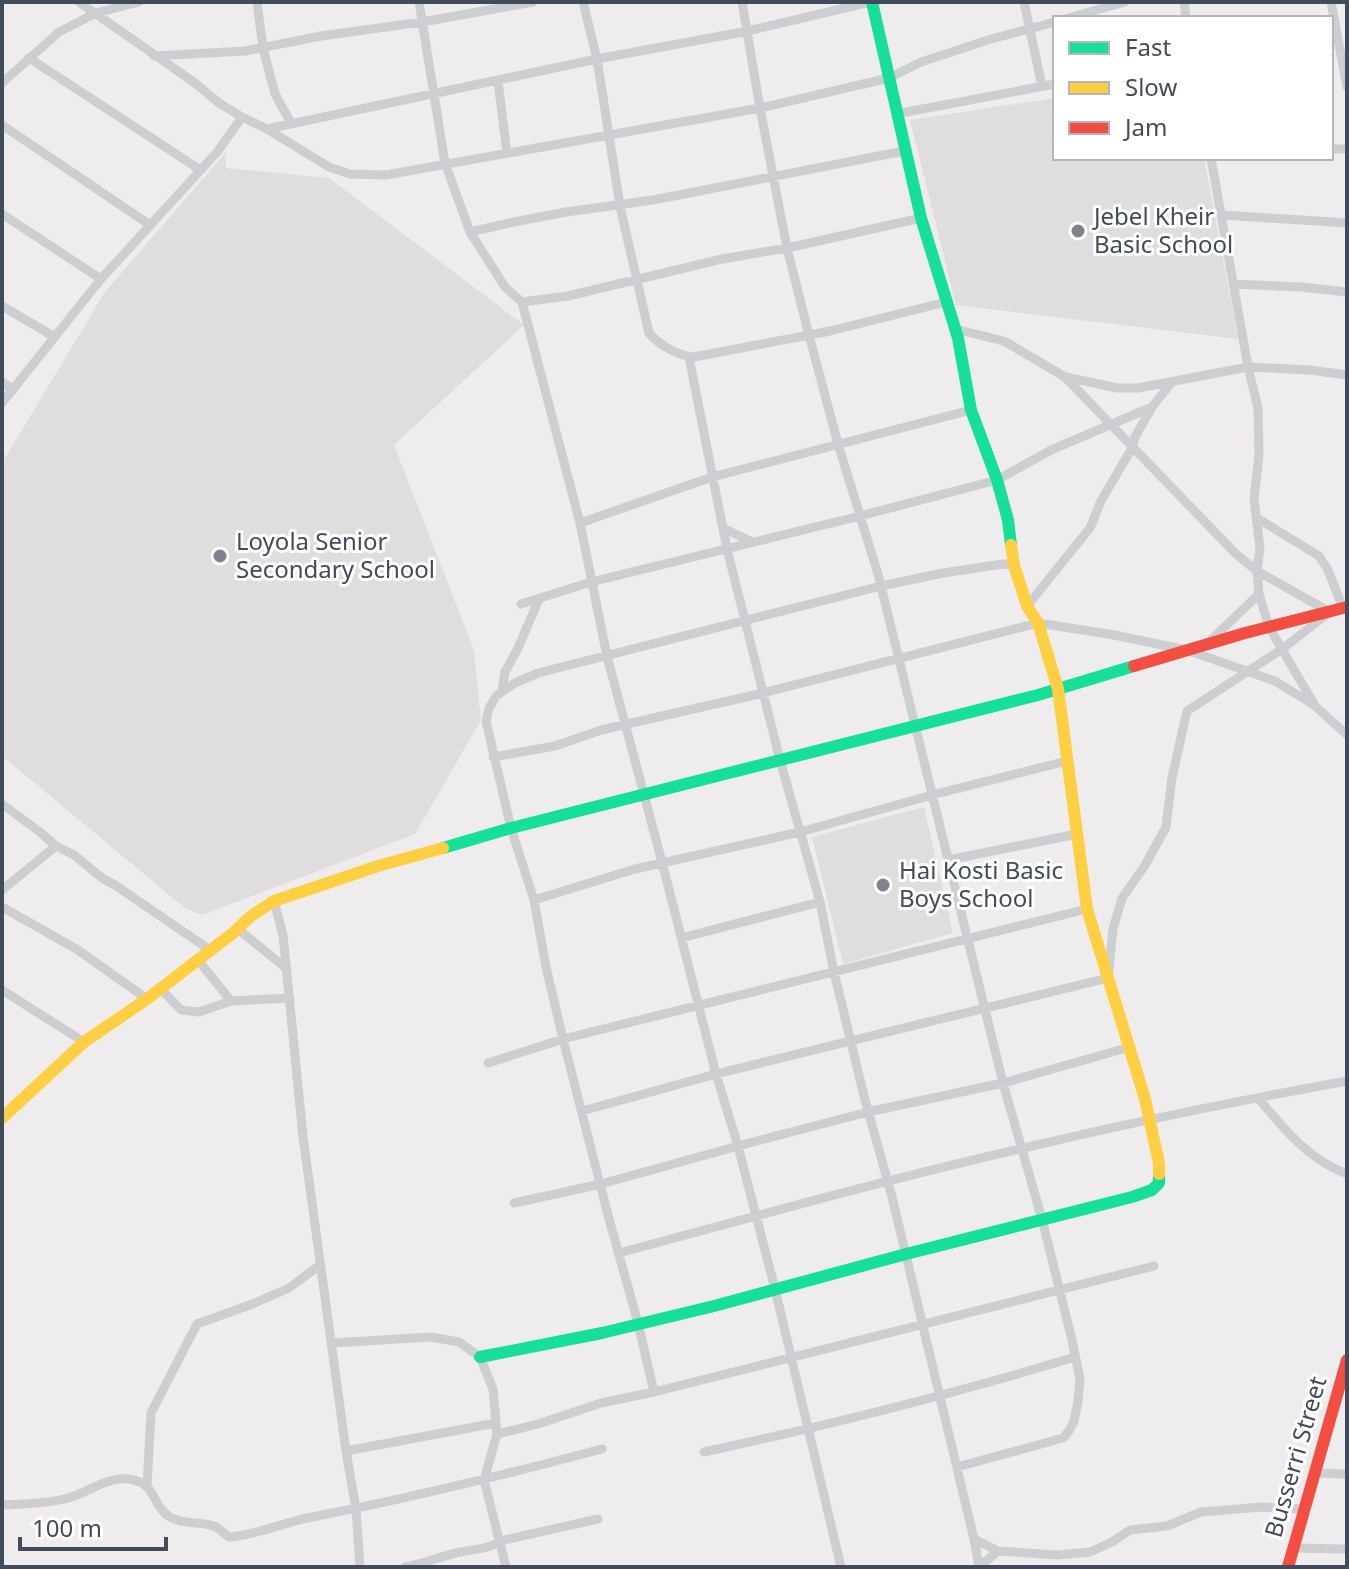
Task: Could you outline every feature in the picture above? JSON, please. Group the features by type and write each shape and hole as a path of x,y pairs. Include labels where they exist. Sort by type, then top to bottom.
{"street":[{"path":"79,2 92,8 242,117 329,167 350,174 386,175 760,108 889,78 921,62 1053,23"},
{"path":"2,83 59,32 92,8 139,2"},
{"path":"257,2 263,48 275,94 291,123"},
{"path":"419,2 445,163 470,232 505,287 522,302 580,523 607,656 775,1289 841,1567"},
{"path":"154,56 263,48 533,2"},
{"path":"583,2 597,59 620,206 649,333 656,341 689,357 809,335 946,302"},
{"path":"742,2 787,248 838,444 881,586 1003,1083 1042,1219 1080,1379 1074,1421 1063,1438 957,1467"},
{"path":"267,129 435,92 748,31 871,2 921,218 955,329 971,410 997,480 1008,520 1014,565 1027,606 1038,623 1058,689 1087,909 1157,1147 1159,1183 1152,1190 1132,1197 602,1333 480,1357"},
{"path":"1024,2 1042,86"},
{"path":"1075,16 1125,2"},
{"path":"1347,17 1333,20 1347,87"},
{"path":"29,58 199,169"},
{"path":"498,81 507,153"},
{"path":"896,114 1053,84"},
{"path":"2,403 53,336 218,151 242,117"},
{"path":"2,125 150,225"},
{"path":"470,232 904,151"},
{"path":"1211,160 1258,408 1259,455 1254,499 1260,548 1257,571 1259,594 1269,627 1314,705"},
{"path":"2,214 101,279"},
{"path":"1222,215 1347,223"},
{"path":"522,302 568,296 722,259 921,218"},
{"path":"1233,284 1347,292"},
{"path":"2,306 53,336"},
{"path":"955,329 1004,341 1065,377 1236,554 1257,571 1342,608"},
{"path":"689,357 727,549 780,760 820,902 834,972 906,1254 979,1567 998,1551"},
{"path":"1065,377 1117,388 1138,388 1248,367 1347,375"},
{"path":"2,382 13,390"},
{"path":"1027,606 1090,528 1135,437 1152,407 1172,382"},
{"path":"521,604 591,582 997,480 1051,450 1152,407"},
{"path":"580,523 712,477 971,410"},
{"path":"1257,518 1319,556 1327,568 1342,608"},
{"path":"723,528 754,543"},
{"path":"654,1392 563,1039 534,900 493,757 486,721 489,708 502,691 538,673 881,586 943,573 1014,565"},
{"path":"1206,645 1259,594"},
{"path":"502,691 505,672 539,599"},
{"path":"2,1118 84,1042 147,999 274,901 378,866 511,828 1058,689 1342,608"},
{"path":"1108,978 1113,929 1122,898 1166,827 1172,778 1187,711 1342,608"},
{"path":"493,757 555,746 626,724 763,693 1038,623 1187,650 1248,671 1275,681 1314,705 1347,735"},
{"path":"534,900 662,862 800,832 1067,761"},
{"path":"2,804 56,846 74,855 102,878 210,950"},
{"path":"948,860 1077,834"},
{"path":"2,890 56,846"},
{"path":"274,901 283,935 303,1137 356,1509 360,1567"},
{"path":"681,938 820,902"},
{"path":"2,907 78,950 147,999"},
{"path":"488,1063 563,1039 1087,909"},
{"path":"238,929 287,969"},
{"path":"198,960 231,1001"},
{"path":"582,1111 716,1074 1108,978"},
{"path":"160,988 181,1010 199,1012 231,1001 290,998"},
{"path":"2,990 84,1042"},
{"path":"514,1203 601,1184 868,1112 1003,1083 1130,1047"},
{"path":"619,1253 1021,1148 1347,1081"},
{"path":"1258,1098 1289,1135 1315,1157 1347,1174"},
{"path":"147,1487 151,1413 197,1324 289,1288 320,1265"},
{"path":"346,1451 547,1421 586,1406 792,1358 1154,1266"},
{"path":"332,1343 431,1337 459,1342 480,1357 493,1389 496,1428 484,1480 506,1567"},
{"path":"704,1452 809,1430 1075,1357"},
{"name":"Busserri Street","path":"1288,1567 1315,1473 1341,1401 1347,1360"},
{"path":"2,1505 59,1501 99,1483 115,1479 130,1480 147,1487 162,1512 171,1518 216,1527 229,1537 250,1535 297,1520 484,1480 602,1449"},
{"path":"1315,1473 1347,1474"},
{"path":"974,1539 998,1551 1057,1555 1090,1552 1130,1530 1167,1526 1201,1512 1262,1507 1304,1509"},
{"path":"405,1567 598,1519"},
{"path":"1293,1548 1347,1549"}],"shaded area":[{"name":"Jebel Kheir Basic School","path":"1053,98 1053,160 1204,160 1238,339 956,305 910,120"},
{"name":"Loyola Senior Secondary School","path":"226,152 226,168 329,178 524,325 394,445 474,650 481,720 415,834 202,915 185,908 2,756 2,463 105,292"},
{"name":"Hai Kosti Basic Boys School","path":"924,807 953,933 843,964 812,837"}],"traffic: fast":[{"path":"872,2 921,218 958,338 971,410 997,480 1011,545"},
{"path":"443,848 511,828 1038,695 1134,666"},
{"path":"480,1357 602,1333 714,1306 1132,1197 1152,1190 1159,1183 1159,1174"}],"traffic: slow":[{"path":"1011,545 1027,606 1038,623 1058,689 1087,909 1145,1099 1159,1174"},
{"path":"2,1118 84,1042 147,999 274,901 443,848"}],"traffic: jam":[{"path":"1134,666 1347,607"},
{"path":"1288,1567 1347,1360"}],"place":[{"name":"Jebel Kheir Basic School","path":"1078,231"},
{"name":"Loyola Senior Secondary School","path":"220,556"},
{"name":"Hai Kosti Basic Boys School","path":"883,885"}]}
